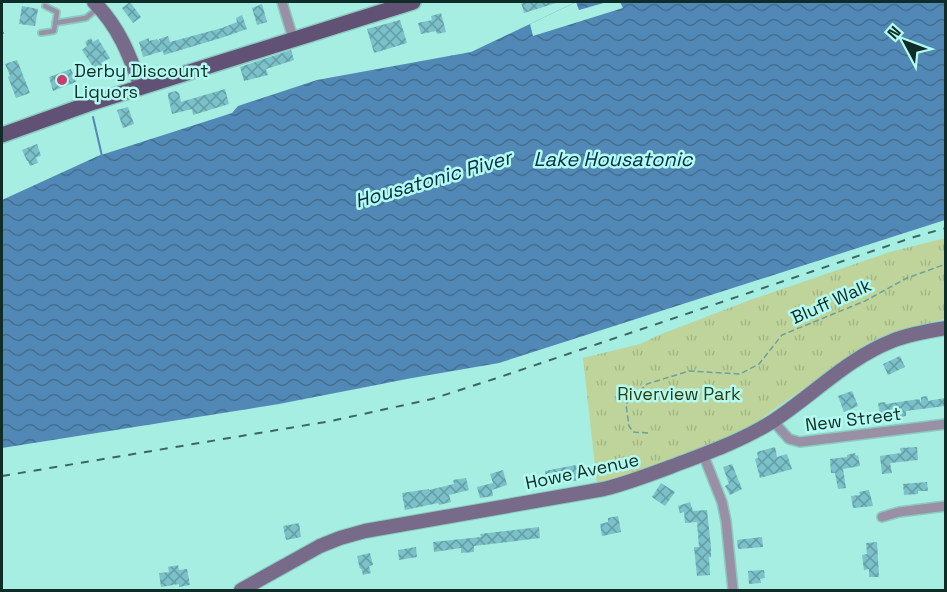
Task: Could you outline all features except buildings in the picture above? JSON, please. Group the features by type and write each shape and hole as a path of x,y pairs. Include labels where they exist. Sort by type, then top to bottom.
{"main road":[{"path":"2,135 141,87 413,2"},
{"path":"97,4 115,26 129,53 141,87"},
{"name":"Howe Avenue","path":"240,591 320,546 340,538 395,525 604,489 640,478 738,440 773,420 844,368 878,347 909,335 945,328"}],"street":[{"path":"282,2 293,39"},
{"name":"New Street","path":"773,420 789,438 800,442 945,424"},
{"path":"703,454 722,502 734,591"},
{"path":"882,517 899,512 945,506"}],"lane":[{"path":"55,22 86,18 97,4"},
{"path":"40,33 54,31 57,12 45,6"}],"path":[{"name":"Bluff Walk","path":"648,433 633,432 629,426 626,404 647,384 689,371 740,374 759,364 782,335 865,301 906,279 945,264"}],"green space":[{"name":"Riverview Park","path":"945,238 945,319 896,331 868,343 751,426 700,451 624,478 597,484 583,358 640,344 750,300 890,252"}],"water":[{"name":"Lake Housatonic","path":"576,2 945,2 945,220 499,363 279,404 2,448 2,200 98,156 232,113 238,106 317,80 471,52"}],"pier":[{"path":"576,2 579,10 607,2 620,2 623,8 533,36 530,24"}],"waterway":[{"path":"93,117 102,156"}],"railway":[{"path":"2,476 331,421 432,399 946,228"}],"place":[{"name":"Derby Discount Liquors","path":"62,80"}],"water label":[{"name":"Housatonic River","path":"433,179"}]}
